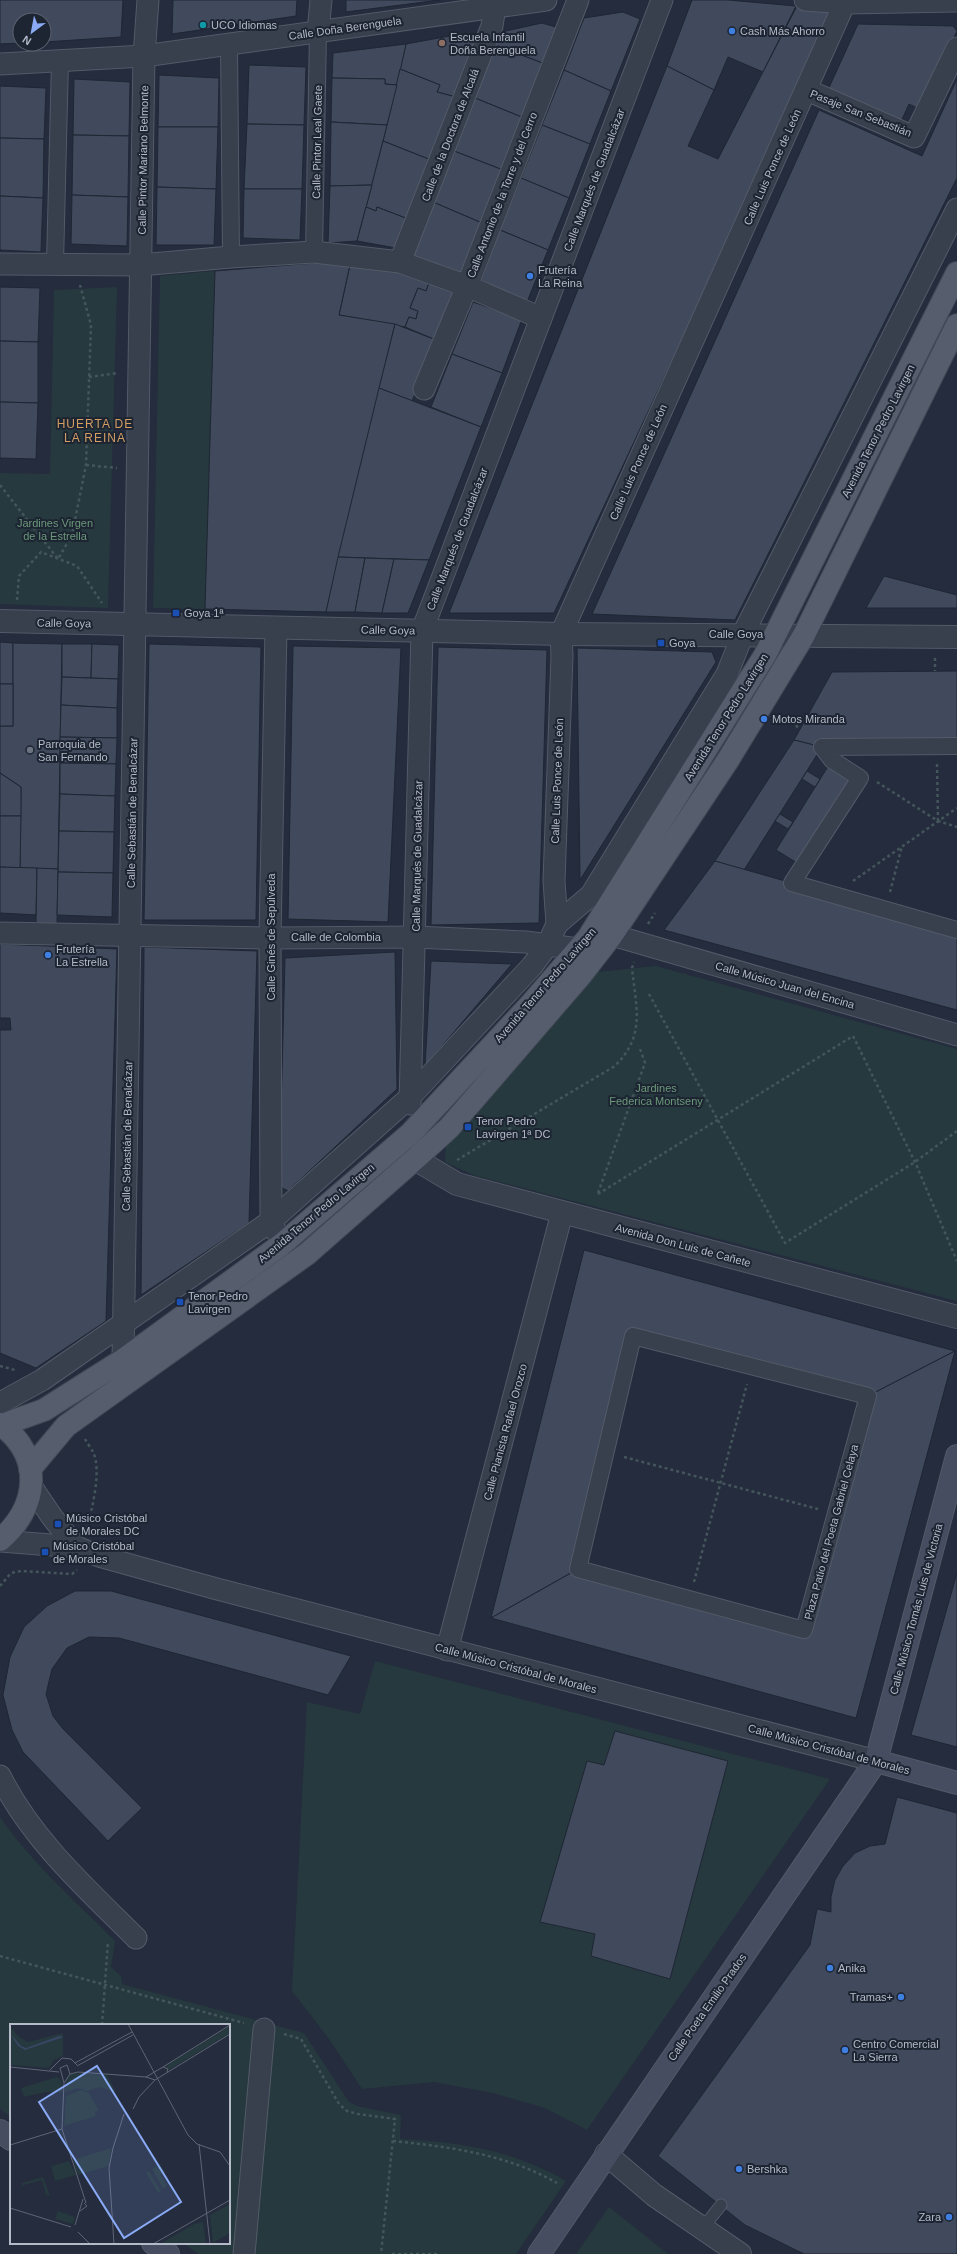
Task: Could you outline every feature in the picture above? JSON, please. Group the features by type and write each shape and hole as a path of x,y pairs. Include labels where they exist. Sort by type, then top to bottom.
{"main road":[{"name":"Avenida Tenor Pedro Lavirgen","path":"1,1424 44,1410 123,1360 281,1245 411,1133 530,1005 578,949 592,931 765,656 957,273"},
{"name":"Avenida Tenor Pedro Lavirgen","path":"31,1478 66,1426 307,1254 449,1128 599,952 612,935 728,760 804,635 957,325"},
{"path":"0,1540 12,1530 21,1518 28,1503 31,1478 25,1452 15,1437 1,1424"},
{"name":"Calle Músico Tomás Luis de Victoria","path":"876,1761 957,1456"},
{"name":"Calle Músico Cristóbal de Morales","path":"876,1761 957,1783"},
{"name":"Calle Poeta Emilio Prados","path":"539,2254 876,1761"},
{"path":"0,2131 10,2139"},
{"path":"154,2244 168,2254"}],"street":[{"name":"Calle Pintor Mariano Belmonte","path":"140,265 144,56 148,0"},
{"path":"318,32 321,0"},
{"name":"Calle Doña Berenguela","path":"0,64 144,56 318,32 495,4 546,0"},
{"name":"Calle Antonio de la Torre y del Cerro","path":"424,389 468,286 578,0"},
{"name":"Calle Marqués de Guadalcázar","path":"411,1133 409,1098 416,937 422,631 662,0"},
{"path":"805,0 846,2 957,1"},
{"name":"Calle Luis Ponce de León","path":"547,946 557,924 554,881 562,664 560,634 846,2"},
{"name":"Calle de la Doctora de Alcalá","path":"400,262 492,26 495,4"},
{"name":"Calle Pintor Leal Gaete","path":"314,252 318,32"},
{"path":"228,44 232,257"},
{"name":"Pasaje San Sebastián","path":"807,90 914,137 957,48"},
{"path":"54,265 60,60"},
{"path":"557,924 591,895 727,674 743,634 957,209"},
{"path":"0,264 140,265 314,252 400,262 468,286 541,318"},
{"name":"Calle Sebastián de Benalcázar","path":"123,1360 140,265"},
{"name":"Calle Goya","path":"0,622 560,634 776,634 957,637"},
{"name":"Calle Ginés de Sepúlveda","path":"276,628 270,938 271,1221 281,1245"},
{"path":"957,746 822,747 832,760 860,778 792,883 957,930"},
{"name":"Calle de Colombia","path":"0,933 130,934 270,938 416,937 526,942 599,952"},
{"name":"Calle Músico Juan del Encina","path":"612,935 957,1035"},
{"name":"Avenida Tenor Pedro Lavirgen","path":"0,1403 42,1380 271,1221 409,1098 532,966 547,946"},
{"name":"Avenida Don Luis de Cañete","path":"415,1159 457,1184 957,1317"},
{"name":"Calle Pianista Rafael Orozco","path":"447,1650 562,1213"},
{"name":"Plaza Patio del Poeta Gabriel Celaya","path":"633,1336 752,1366 868,1396 804,1630 578,1569 633,1336"},
{"path":"31,1478 52,1517 76,1547"},
{"name":"Calle Músico Cristóbal de Morales","path":"0,1540 76,1547 102,1557 209,1587 876,1761"},
{"path":"0,1776 6,1795 44,1843 136,1938"},
{"path":"244,2254 264,2028"},
{"path":"606,2154 654,2195 740,2254"}],"lane":[{"path":"702,2229 721,2205"}],"path":[{"path":"58,559 72,535 86,465 91,325 80,284"},
{"path":"89,377 121,372"},
{"path":"86,465 122,469"},
{"path":"0,485 58,559"},
{"path":"16,603 19,576 41,552 77,566 104,606"},
{"path":"935,658 935,671"},
{"path":"793,720 799,730"},
{"path":"936,746 938,821"},
{"path":"874,780 938,821 957,827"},
{"path":"848,885 957,808"},
{"path":"885,910 902,846"},
{"path":"649,994 785,1243 915,1162 957,1131"},
{"path":"639,1046 645,1063 598,1194 853,1036 915,1162 957,1261"},
{"path":"689,1599 752,1366"},
{"path":"606,1453 836,1514"},
{"path":"0,1586 11,1573 21,1571 72,1574 77,1569"},
{"path":"102,2024 108,1942"},
{"path":"392,2141 484,2154 514,2163 557,2183"},
{"path":"392,2254 439,2254"}],"green space":[{"path":"215,271 205,609 153,608 160,276"},
{"name":"Jardines Virgen de la Estrella","path":"117,287 108,608 0,604 0,473 50,474 54,290"},
{"name":"Jardines Federica Montseny","path":"656,966 957,1049 957,1301 473,1175 445,1162 446,1144 598,972"},
{"path":"375,1661 830,1779 587,2130 545,2108 493,2093 434,2082 362,2089 329,2039 292,1991 307,1702 360,1714"},
{"path":"0,1817 40,1866 115,1941 111,1967 121,1976 122,1984 304,2033 349,2102 357,2106 401,2115 400,2139 465,2145 506,2155 546,2170 566,2181 516,2254 198,2254 184,2244 230,2244 230,2024 10,2024 10,2116 0,2109"},
{"path":"609,2207 668,2254 576,2254"}],"building":[{"path":"0,0 123,0 121,37 52,41 52,12 12,12 12,43 0,44"},
{"name":"UCO Idiomas","path":"173,0 297,0 296,16 172,34"},
{"path":"346,0 440,0 346,12"},
{"name":"Cash Más Ahorro","path":"692,0 728,0 796,6 763,72 728,57 714,90 667,66"},
{"path":"798,4 836,10 554,613 449,613 667,66 714,90 688,146 718,159"},
{"path":"623,12 640,19 611,91 564,70 584,18"},
{"path":"542,23 559,28 545,64 495,45 501,32"},
{"path":"858,24 953,26 957,31 921,110 909,104 899,126 827,92"},
{"path":"466,33 479,38 456,97 437,92 440,85 400,69 406,44"},
{"path":"406,44 397,85 385,84 385,79 332,78 333,53"},
{"path":"495,45 545,64 524,118 475,98"},
{"path":"249,65 306,67 304,125 247,124"},
{"path":"400,69 440,85 437,92 456,97 431,160 383,141"},
{"path":"564,70 611,91 590,144 542,125"},
{"path":"159,75 219,78 218,127 158,127"},
{"path":"332,78 385,79 385,84 397,85 387,125 331,122"},
{"path":"74,79 130,82 129,136 73,135"},
{"path":"957,79 957,178 735,620 592,614 819,110 922,156"},
{"path":"0,86 46,88 44,139 0,138"},
{"path":"475,98 524,118 503,170 454,151"},
{"path":"331,122 387,125 372,185 330,186"},
{"path":"247,124 304,125 302,189 244,189"},
{"path":"542,125 590,144 569,198 521,178"},
{"path":"158,127 218,127 216,189 157,187"},
{"path":"73,135 129,136 128,197 72,195"},
{"path":"0,138 44,139 43,198 0,196"},
{"path":"383,141 431,160 408,219 377,207 376,211 366,207"},
{"path":"454,151 503,170 482,223 433,202"},
{"path":"521,178 569,198 548,250 500,230"},
{"path":"372,185 357,241 328,243 330,186"},
{"path":"157,187 216,189 214,245 156,245"},
{"path":"244,189 302,189 300,240 243,238"},
{"path":"72,195 128,197 127,246 71,244"},
{"path":"0,196 43,198 41,252 0,250"},
{"path":"433,202 482,223 461,277 412,256"},
{"path":"366,207 376,211 377,207 408,219 396,248 357,241"},
{"path":"500,230 548,250 527,302 481,280"},
{"path":"351,260 387,267 429,283 426,291 418,288 410,308 418,311 416,319 409,317 405,327 339,315"},
{"path":"351,260 339,315 395,324 326,612 205,609 215,271"},
{"path":"429,283 455,293 436,340 405,327 409,317 416,319 418,311 410,308 418,288 426,291"},
{"path":"0,287 40,288 38,342 0,341"},
{"path":"473,302 522,319 502,373 452,354"},
{"path":"395,324 436,340 412,401 379,388"},
{"path":"0,341 38,342 38,403 0,402"},
{"path":"452,354 502,373 481,427 431,407"},
{"path":"379,388 481,427 429,560 338,557"},
{"path":"0,402 38,403 36,459 0,458"},
{"path":"338,557 365,558 355,612 326,612"},
{"path":"365,558 394,559 382,613 355,612"},
{"path":"394,559 429,560 408,613 382,613"},
{"path":"884,576 957,595 957,608 866,608"},
{"path":"0,642 13,643 13,684 0,684"},
{"name":"Parroquia de San Fernando","path":"13,643 62,644 58,869 20,868 21,787 0,773 0,726 13,726"},
{"path":"62,644 92,644 91,678 62,677"},
{"path":"92,644 119,645 118,679 91,678"},
{"path":"149,644 261,647 256,920 144,920"},
{"path":"293,646 401,648 388,922 288,919"},
{"path":"438,647 547,650 539,923 431,925"},
{"path":"577,648 712,652 716,662 580,880"},
{"path":"957,671 957,746 822,747 794,740 832,672"},
{"path":"62,677 118,679 117,708 61,705"},
{"path":"0,684 13,684 13,726 0,726"},
{"path":"61,705 117,708 117,738 60,737"},
{"path":"60,737 117,738 116,764 60,763"},
{"path":"794,740 822,747 744,870 715,861"},
{"path":"832,760 860,778 802,866 776,850"},
{"path":"60,763 116,764 115,796 60,794"},
{"path":"807,771 820,779 815,787 802,779"},
{"path":"0,773 21,787 21,816 0,816"},
{"path":"60,794 115,796 114,832 59,831"},
{"path":"780,814 793,822 788,829 775,821"},
{"path":"0,816 21,816 20,868 0,867"},
{"path":"59,831 114,832 113,873 58,872"},
{"path":"715,861 957,930 957,1010 664,930"},
{"path":"0,867 37,868 36,915 0,913"},
{"path":"37,868 58,869 57,924 36,923"},
{"path":"58,872 113,873 112,917 57,915"},
{"path":"0,944 117,949 106,1321 36,1368 0,1353 0,1030 11,1030 10,1018 0,1018"},
{"path":"144,947 257,951 249,1223 141,1295"},
{"path":"395,952 397,1089 288,1191 279,1186 285,958"},
{"path":"431,961 512,964 425,1066"},
{"path":"584,1250 955,1351 868,1396 633,1336 578,1569 491,1618"},
{"path":"955,1351 856,1718 491,1618 578,1569 804,1630 868,1396"},
{"path":"957,1573 957,1747 911,1735"},
{"path":"75,1591 111,1591 351,1656 328,1695 119,1638 89,1637 67,1648 52,1669 46,1694 53,1716 63,1729 142,1808 108,1841 23,1752 12,1730 3,1695 10,1657 24,1627 47,1606"},
{"path":"615,1731 728,1761 670,1979 591,1956 595,1934 540,1922 587,1761 604,1765"},
{"name":"Centro Comercial La Sierra","path":"897,1797 957,1813 957,2254 804,2254 745,2225 658,2156 810,1945 817,1909 831,1912 831,1897 835,1880 843,1866 855,1853 870,1846 885,1844"}],"place":[{"name":"UCO Idiomas","path":"203,25"},
{"name":"Cash Más Ahorro","path":"732,31"},
{"name":"Escuela Infantil Doña Berenguela","path":"442,43"},
{"name":"Frutería La Reina","path":"530,276"},
{"name":"Goya 1ª","path":"176,613"},
{"name":"Goya","path":"661,643"},
{"name":"Motos Miranda","path":"764,719"},
{"name":"Parroquia de San Fernando","path":"30,750"},
{"name":"Frutería La Estrella","path":"48,955"},
{"name":"Tenor Pedro Lavirgen 1ª DC","path":"468,1127"},
{"name":"Tenor Pedro Lavirgen","path":"180,1302"},
{"name":"Músico Cristóbal de Morales DC","path":"58,1524"},
{"name":"Músico Cristóbal de Morales","path":"45,1552"},
{"name":"Anika","path":"830,1968"},
{"name":"Tramas+","path":"901,1997"},
{"name":"Centro Comercial La Sierra","path":"845,2050"},
{"name":"Bershka","path":"739,2169"},
{"name":"Zara","path":"949,2217"}],"district":[{"name":"HUERTA DE LA REINA","path":"95,431"}]}
